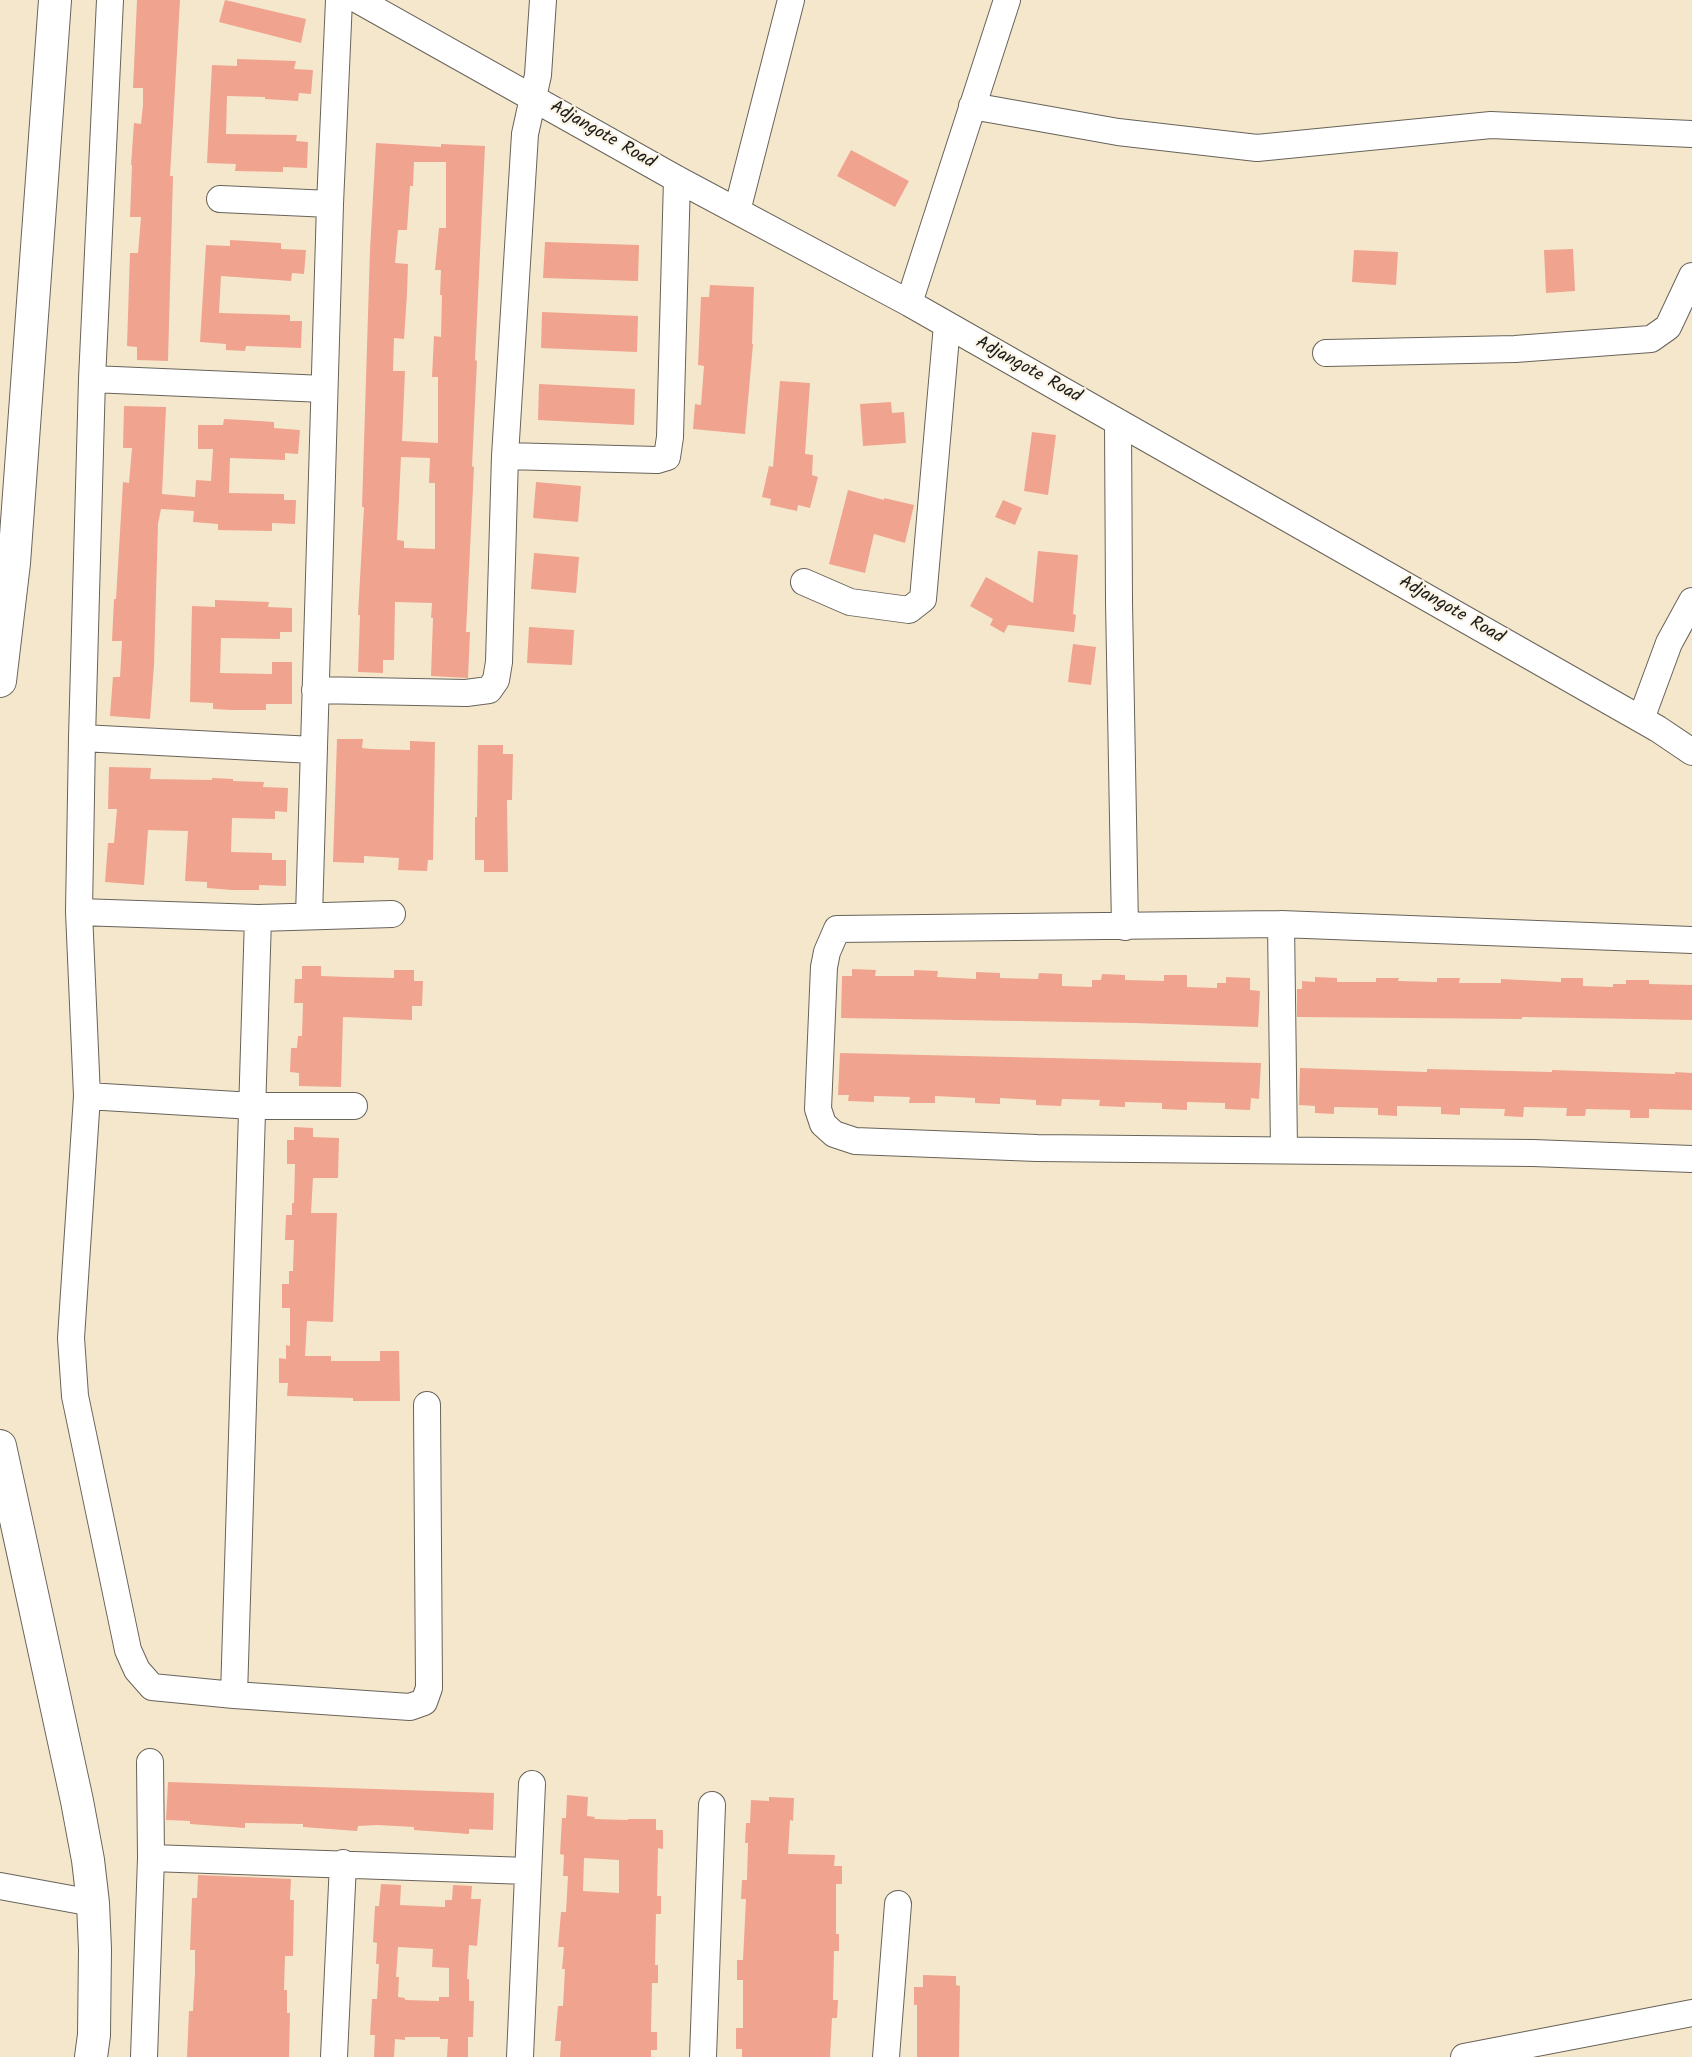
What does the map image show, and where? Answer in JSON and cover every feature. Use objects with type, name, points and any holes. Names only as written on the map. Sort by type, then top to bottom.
[{"type":"main road","points":[[0,681],[14,563],[56,0]]},
{"type":"main road","points":[[0,1446],[77,1801],[93,1902],[94,2035],[91,2057]]},
{"type":"street","points":[[110,0],[92,379],[82,738],[79,912],[87,1096],[71,1338],[75,1396],[128,1650],[137,1670],[152,1687],[410,1707],[424,1702],[429,1688],[427,1405]]},
{"type":"street","points":[[309,916],[330,204],[339,0]]},
{"type":"street","name":"Adjangote Road","points":[[358,0],[677,179],[909,303],[1641,719],[1692,752]]},
{"type":"street","points":[[315,690],[466,693],[489,690],[496,680],[499,662],[505,456],[525,134],[538,75],[543,0]]},
{"type":"street","points":[[737,211],[790,0]]},
{"type":"street","points":[[909,303],[1007,0]]},
{"type":"street","points":[[972,106],[1118,132],[1257,148],[1491,125],[1692,134]]},
{"type":"street","points":[[505,456],[657,460],[667,457],[670,438],[677,179]]},
{"type":"street","points":[[220,199],[330,204]]},
{"type":"street","points":[[1326,353],[1515,350],[1651,339],[1668,327],[1692,276]]},
{"type":"street","points":[[804,582],[850,602],[909,610],[923,599],[947,325]]},
{"type":"street","points":[[92,379],[324,389]]},
{"type":"street","points":[[1118,422],[1125,927]]},
{"type":"street","points":[[1641,719],[1669,643],[1692,601]]},
{"type":"street","points":[[82,738],[313,750]]},
{"type":"street","points":[[79,912],[258,918],[392,914]]},
{"type":"street","points":[[234,1695],[258,918]]},
{"type":"street","points":[[1281,924],[1284,1149]]},
{"type":"street","points":[[1692,940],[1281,924],[837,929],[827,952],[824,967],[818,1109],[823,1124],[834,1134],[855,1141],[1037,1148],[1533,1153],[1692,1159]]},
{"type":"street","points":[[87,1096],[253,1106],[354,1106]]},
{"type":"street","points":[[144,2057],[151,1858],[150,1762]]},
{"type":"street","points":[[520,2057],[532,1784]]},
{"type":"street","points":[[703,2057],[712,1805]]},
{"type":"street","points":[[151,1858],[528,1870]]},
{"type":"street","points":[[334,2057],[343,1863]]},
{"type":"street","points":[[0,1886],[93,1902]]},
{"type":"street","points":[[886,2057],[898,1904]]},
{"type":"street","points":[[1467,2057],[1692,2013]]},
{"type":"building","points":[[137,0],[180,0],[170,176],[173,176],[168,361],[137,360],[137,347],[127,346],[130,253],[138,253],[141,217],[130,217],[134,123],[141,124],[143,105],[143,88],[133,88]]},
{"type":"building","points":[[225,0],[306,19],[301,43],[219,22]]},
{"type":"building","points":[[237,59],[296,61],[294,69],[313,70],[311,94],[299,93],[298,101],[227,96],[226,134],[297,135],[296,141],[308,142],[307,168],[283,167],[283,172],[235,171],[236,164],[207,163],[212,65],[237,66]]},
{"type":"building","points":[[376,143],[441,147],[441,144],[485,146],[466,632],[470,632],[468,678],[431,676],[432,603],[395,602],[394,660],[383,660],[383,673],[358,672],[370,250]],"holes":[[[414,162],[446,162],[446,228],[439,228],[435,270],[441,270],[440,295],[442,295],[441,337],[434,336],[432,377],[438,377],[438,443],[402,441],[405,371],[393,371],[394,338],[404,339],[407,294],[408,264],[395,263],[398,230],[407,230]],[[401,457],[430,458],[429,483],[435,483],[435,549],[404,548],[404,541],[397,540]]]},
{"type":"building","points":[[851,150],[909,181],[895,207],[837,176]]},
{"type":"building","points":[[230,240],[281,243],[281,249],[306,250],[304,274],[292,273],[291,281],[221,276],[219,313],[290,315],[290,321],[302,321],[301,348],[246,346],[245,351],[226,350],[226,344],[200,342],[206,245],[230,246]]},
{"type":"building","points":[[545,242],[639,245],[638,281],[543,278]]},
{"type":"building","points":[[1573,249],[1575,291],[1546,293],[1544,250]]},
{"type":"building","points":[[1354,250],[1398,252],[1396,285],[1352,282]]},
{"type":"building","points":[[710,285],[754,287],[753,344],[745,434],[693,429],[695,404],[701,405],[704,366],[698,365],[701,297],[709,297]]},
{"type":"building","points":[[542,312],[638,316],[637,352],[541,348]]},
{"type":"building","points":[[780,381],[810,383],[805,454],[813,455],[812,475],[818,477],[810,508],[798,505],[797,511],[770,505],[771,499],[762,497],[769,466],[773,467]]},
{"type":"building","points":[[539,384],[635,389],[634,425],[538,420]]},
{"type":"building","points":[[891,402],[892,413],[904,412],[906,443],[863,446],[860,404]]},
{"type":"building","points":[[124,406],[166,407],[162,494],[195,497],[196,480],[211,481],[213,449],[198,449],[198,425],[223,425],[224,419],[274,422],[274,428],[300,430],[298,454],[285,453],[285,460],[230,458],[229,493],[284,494],[284,500],[296,500],[295,524],[272,523],[272,531],[218,530],[218,524],[193,522],[194,511],[161,509],[158,524],[150,719],[110,716],[113,677],[120,677],[122,641],[112,641],[114,599],[116,599],[123,482],[129,483],[132,448],[123,448]]},
{"type":"building","points":[[1032,432],[1056,435],[1048,495],[1024,491]]},
{"type":"building","points":[[536,482],[581,486],[578,522],[533,518]]},
{"type":"building","points":[[848,490],[914,505],[905,543],[874,534],[865,573],[829,564]]},
{"type":"building","points":[[1003,500],[1022,508],[1015,525],[995,517]]},
{"type":"building","points":[[1038,551],[1078,555],[1073,614],[1076,615],[1074,632],[1008,625],[1004,633],[990,625],[993,619],[970,606],[986,577],[1033,603]]},
{"type":"building","points":[[534,553],[579,557],[576,593],[531,589]]},
{"type":"building","points":[[215,600],[269,602],[268,607],[292,608],[292,632],[280,632],[280,639],[221,638],[220,673],[272,674],[272,662],[292,662],[292,704],[266,704],[266,710],[232,710],[213,709],[213,703],[190,702],[192,606],[215,607]]},
{"type":"building","points":[[529,627],[574,630],[572,665],[527,663]]},
{"type":"building","points":[[1073,644],[1096,647],[1091,685],[1068,682]]},
{"type":"building","points":[[337,739],[363,739],[362,748],[372,749],[410,750],[410,741],[435,742],[433,860],[428,860],[427,871],[398,870],[399,858],[364,856],[364,863],[333,862]]},
{"type":"building","points":[[478,745],[503,745],[503,754],[513,754],[512,800],[507,800],[508,872],[484,872],[484,860],[475,860]]},
{"type":"building","points":[[109,767],[151,768],[150,779],[233,779],[233,781],[264,782],[263,787],[288,788],[287,812],[275,811],[275,819],[232,818],[231,852],[272,853],[272,860],[286,860],[286,886],[259,885],[259,890],[232,890],[207,888],[207,882],[185,881],[188,831],[148,830],[144,885],[105,882],[108,843],[114,843],[117,809],[108,809]]},
{"type":"building","points":[[302,966],[321,966],[321,976],[347,977],[394,978],[394,970],[414,970],[414,981],[423,981],[422,1006],[412,1006],[412,1020],[343,1017],[341,1087],[299,1086],[299,1073],[290,1072],[291,1048],[297,1048],[298,1036],[302,1036],[303,1003],[294,1003],[295,979],[302,979]]},
{"type":"building","points":[[852,969],[876,970],[875,976],[914,976],[914,970],[938,971],[937,977],[976,979],[976,972],[1000,973],[1000,978],[1038,979],[1039,973],[1062,974],[1062,986],[1092,987],[1092,980],[1101,980],[1102,974],[1125,975],[1125,980],[1164,981],[1164,975],[1187,975],[1187,987],[1217,988],[1217,983],[1226,983],[1226,977],[1250,978],[1250,990],[1260,991],[1258,1027],[841,1018],[842,976],[852,976]]},
{"type":"building","points":[[1315,977],[1337,978],[1337,982],[1376,982],[1376,978],[1399,978],[1398,981],[1437,982],[1437,978],[1460,978],[1459,983],[1501,983],[1501,979],[1561,982],[1561,978],[1583,978],[1583,986],[1613,987],[1613,984],[1626,984],[1626,980],[1649,980],[1649,984],[1692,985],[1692,1020],[1297,1017],[1297,989],[1302,989],[1302,981],[1315,982]]},
{"type":"building","points":[[840,1053],[1261,1063],[1259,1099],[1251,1098],[1250,1110],[1225,1109],[1225,1103],[1187,1102],[1187,1110],[1162,1109],[1162,1103],[1125,1102],[1125,1107],[1099,1106],[1100,1100],[1062,1099],[1061,1106],[1036,1105],[1036,1100],[1000,1098],[1000,1104],[975,1103],[975,1098],[935,1096],[935,1103],[909,1103],[910,1097],[874,1096],[874,1102],[848,1101],[849,1095],[838,1095]]},
{"type":"building","points":[[1300,1068],[1427,1072],[1427,1069],[1692,1073],[1692,1110],[1649,1109],[1649,1118],[1630,1118],[1630,1110],[1586,1109],[1585,1116],[1566,1116],[1567,1108],[1524,1107],[1523,1117],[1504,1116],[1505,1109],[1460,1108],[1460,1115],[1441,1114],[1441,1107],[1397,1106],[1397,1116],[1378,1115],[1378,1108],[1334,1107],[1334,1114],[1315,1113],[1315,1106],[1299,1105]]},
{"type":"building","points":[[294,1127],[313,1128],[313,1137],[339,1138],[338,1178],[313,1178],[311,1213],[337,1213],[333,1322],[307,1321],[305,1356],[331,1356],[331,1361],[380,1361],[380,1351],[399,1351],[400,1401],[353,1401],[353,1398],[287,1396],[288,1383],[279,1383],[279,1358],[286,1359],[286,1345],[290,1346],[290,1308],[282,1308],[282,1284],[289,1284],[289,1271],[293,1271],[294,1240],[285,1240],[286,1215],[292,1215],[292,1203],[294,1203],[295,1164],[287,1164],[287,1140],[294,1140]]},
{"type":"building","points":[[168,1782],[494,1793],[493,1830],[469,1829],[469,1834],[377,1825],[358,1826],[357,1831],[303,1827],[303,1824],[245,1823],[245,1828],[190,1824],[190,1821],[166,1820]]},
{"type":"building","points":[[567,1795],[588,1797],[587,1816],[595,1817],[594,1819],[656,1819],[656,1830],[663,1830],[663,1849],[658,1848],[657,1896],[661,1896],[661,1914],[656,1914],[655,1965],[658,1965],[658,1983],[652,1983],[651,2032],[657,2032],[657,2050],[651,2050],[651,2057],[560,2057],[561,2041],[555,2041],[558,2006],[563,2006],[565,1969],[562,1969],[564,1947],[558,1947],[561,1912],[566,1912],[568,1876],[563,1876],[564,1855],[560,1854],[562,1818],[566,1818]],"holes":[[[584,1858],[619,1860],[619,1893],[583,1891]]]},
{"type":"building","points":[[769,1797],[794,1798],[788,1854],[835,1855],[834,1866],[842,1866],[842,1884],[836,1884],[836,1934],[839,1934],[839,1951],[834,1951],[833,2000],[838,2000],[837,2018],[832,2018],[830,2057],[742,2057],[742,2049],[736,2049],[736,2028],[743,2028],[743,1980],[737,1980],[737,1960],[743,1960],[746,1899],[741,1899],[742,1880],[747,1880],[746,1823],[750,1823],[751,1800],[769,1801]]},
{"type":"building","points":[[198,1875],[291,1879],[290,1900],[294,1900],[293,1956],[285,1956],[284,1990],[287,1990],[287,2013],[290,2013],[289,2057],[187,2057],[189,2011],[193,2011],[195,1972],[195,1950],[190,1950],[192,1898],[197,1898]]},
{"type":"building","points":[[381,1884],[401,1885],[400,1905],[445,1907],[445,1900],[452,1900],[453,1885],[472,1886],[471,1899],[481,1899],[477,1946],[469,1945],[467,1979],[469,1979],[469,2001],[474,2001],[473,2037],[468,2037],[468,2057],[447,2057],[448,2039],[405,2037],[405,2040],[395,2039],[394,2057],[374,2057],[375,2035],[370,2035],[372,1999],[377,1999],[379,1964],[376,1964],[377,1943],[373,1942],[375,1906],[379,1906]],"holes":[[[398,1947],[433,1949],[432,1967],[449,1968],[449,1997],[439,1997],[439,2001],[405,2000],[405,1998],[398,1997],[399,1977],[396,1977]]]},
{"type":"building","points":[[923,1975],[956,1976],[956,1985],[960,1986],[959,2057],[917,2057],[917,2005],[914,2005],[914,1987],[923,1987]]}]
